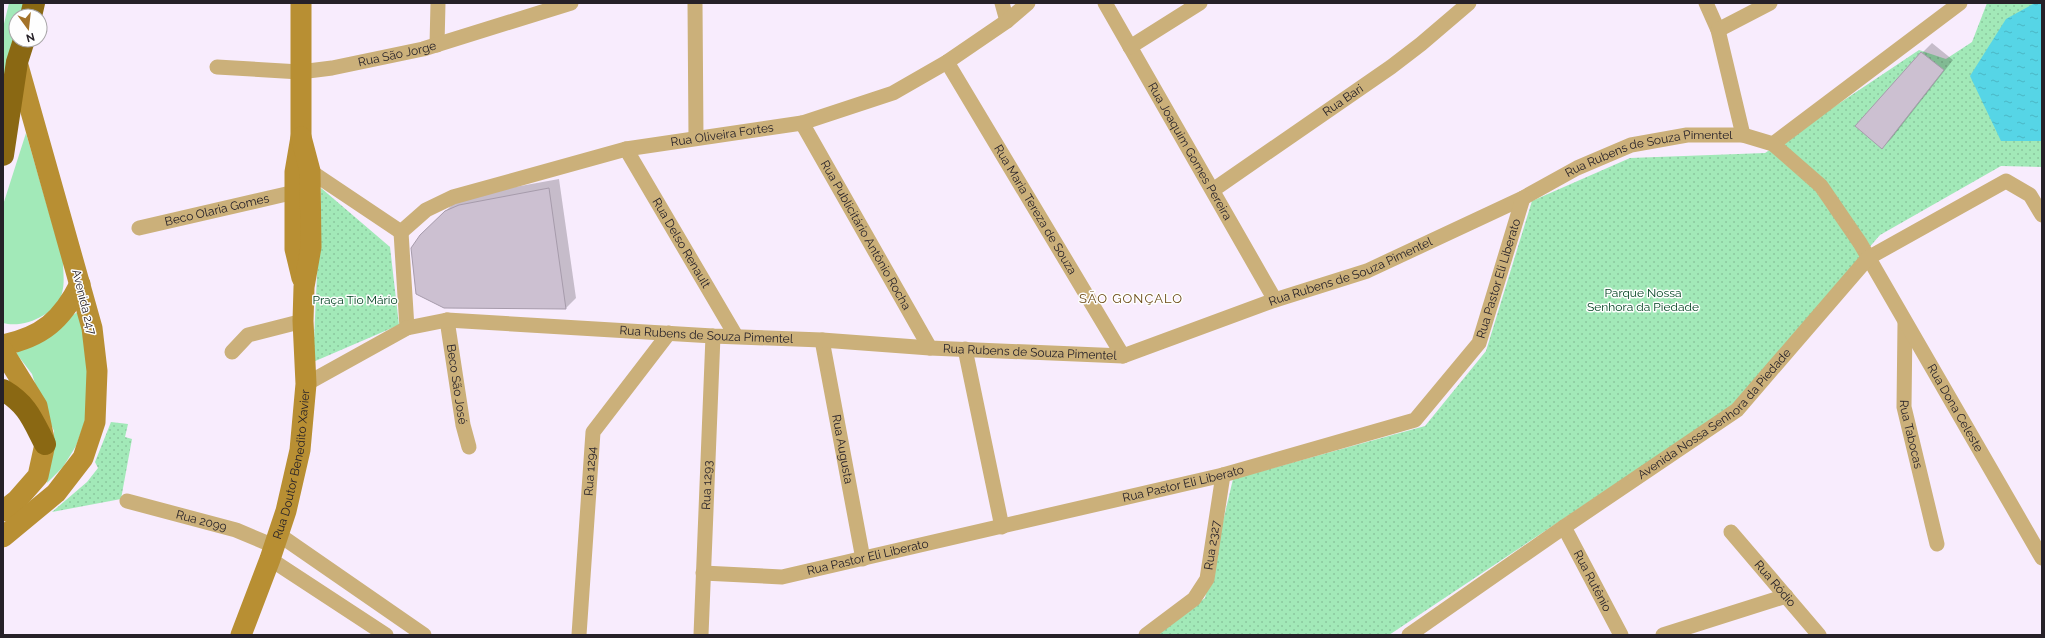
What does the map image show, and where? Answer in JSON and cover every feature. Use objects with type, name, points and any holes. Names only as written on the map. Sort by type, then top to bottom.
[{"type":"highway","points":[[3,156],[17,62],[21,48]]},
{"type":"highway","points":[[3,390],[17,398],[29,412],[45,444]]},
{"type":"main road","name":"Rua Doutor Benedito Xavier","points":[[241,635],[274,546],[300,450],[306,384],[303,321],[304,287],[311,247],[302,172],[300,72],[301,3]]},
{"type":"main road","name":"Avenida 247","points":[[3,537],[56,493],[83,458],[95,422],[96,371],[92,328],[17,62]]},
{"type":"main road","name":"Rua Doutor Benedito Xavier","points":[[302,172],[295,192],[295,249],[304,287]]},
{"type":"main road","points":[[3,345],[20,342],[40,333],[57,320],[70,303],[80,284]]},
{"type":"main road","points":[[3,351],[37,406],[45,444],[38,476],[17,500],[3,511]]},
{"type":"street","points":[[437,45],[438,3]]},
{"type":"street","name":"Rua São Jorge","points":[[217,67],[300,72],[332,68],[437,45],[571,3]]},
{"type":"street","points":[[695,3],[696,138]]},
{"type":"street","points":[[1002,3],[1007,21]]},
{"type":"street","name":"Rua Oliveira Fortes","points":[[401,232],[426,210],[452,197],[626,149],[802,123],[893,93],[947,62],[1007,21],[1028,3]]},
{"type":"street","name":"Rua Joaquim Gomes Pereira","points":[[1105,3],[1275,300]]},
{"type":"street","points":[[1130,47],[1200,3]]},
{"type":"street","name":"Rua Bari","points":[[1213,190],[1391,68],[1469,3]]},
{"type":"street","points":[[1706,3],[1718,30],[1743,134]]},
{"type":"street","points":[[1718,30],[1770,3]]},
{"type":"street","points":[[1773,144],[1960,3]]},
{"type":"street","name":"Rua Maria Tereza de Souza","points":[[947,62],[1123,356]]},
{"type":"street","name":"Rua Publicitário Antônio Rocha","points":[[802,123],[930,348]]},
{"type":"street","name":"Rua Rubens de Souza Pimentel","points":[[306,384],[407,328],[447,320],[712,336],[822,340],[930,348],[1123,356],[1275,300],[1366,271],[1523,198],[1576,168],[1631,146],[1687,135],[1743,134],[1773,144],[1822,186],[1868,258]]},
{"type":"street","name":"Rua Delso Renault","points":[[626,149],[736,336]]},
{"type":"street","points":[[302,172],[401,232],[407,328]]},
{"type":"street","name":"Avenida Nossa Senhora da Piedade","points":[[1409,635],[1429,628],[1564,527],[1737,410],[1868,258],[2006,181],[2030,195],[2042,215]]},
{"type":"street","name":"Beco Olaria Gomes","points":[[139,228],[295,192]]},
{"type":"street","name":"Rua Pastor Eli Liberato","points":[[703,573],[782,576],[862,559],[1223,475],[1414,420],[1479,343],[1523,198]]},
{"type":"street","name":"Rua Dona Celeste","points":[[1868,258],[2042,558]]},
{"type":"street","name":"Beco São José","points":[[447,320],[463,425],[469,447]]},
{"type":"street","points":[[232,352],[248,335],[303,321]]},
{"type":"street","name":"Rua Tabocas","points":[[1905,322],[1904,407],[1938,544]]},
{"type":"street","name":"Rua 1294","points":[[579,635],[593,432],[669,333]]},
{"type":"street","name":"Rua 1293","points":[[701,635],[712,336]]},
{"type":"street","name":"Rua Augusta","points":[[822,340],[862,559]]},
{"type":"street","points":[[965,349],[1002,527]]},
{"type":"street","name":"Rua 2327","points":[[1146,635],[1194,599],[1207,579],[1223,475]]},
{"type":"street","name":"Rua 2099","points":[[127,501],[236,530],[274,546]]},
{"type":"street","name":"Rua Rutênio","points":[[1564,527],[1621,635]]},
{"type":"street","name":"Rua Ródio","points":[[1731,532],[1819,635]]},
{"type":"street","points":[[274,546],[386,635]]},
{"type":"street","points":[[274,546],[424,635]]},
{"type":"street","points":[[1663,635],[1786,596]]},
{"type":"green space","points":[[9,3],[26,3],[25,8],[8,8],[8,48],[14,48],[3,106],[3,28]]},
{"type":"green space","name":"Parque Nossa Senhora da Piedade","points":[[1987,3],[2042,3],[2042,167],[2001,166],[1880,235],[1731,407],[1389,635],[1156,635],[1205,598],[1233,479],[1425,426],[1486,351],[1532,201],[1630,158],[1765,153],[1919,50],[1946,59],[1972,42]]},
{"type":"green space","points":[[26,133],[63,261],[64,277],[62,293],[59,301],[54,307],[47,313],[30,322],[11,324],[3,323],[3,205]]},
{"type":"green space","name":"Praça Tio Mário","points":[[321,188],[390,247],[399,325],[313,362]]},
{"type":"green space","points":[[79,311],[87,357],[89,410],[76,446],[63,467],[47,483],[54,431],[40,399],[32,374],[16,353]]},
{"type":"green space","points":[[111,422],[128,424],[125,437],[132,439],[121,499],[52,512],[87,482],[98,468],[95,462]]},
{"type":"water","points":[[2035,3],[2042,3],[2042,141],[2001,141],[1970,76],[2006,19]]},
{"type":"building","points":[[1921,52],[1944,70],[1882,149],[1855,126]]},
{"type":"building","points":[[549,188],[566,309],[444,308],[416,294],[411,248],[420,235],[445,211],[459,205]]},
{"type":"district","name":"SÃO GONÇALO","points":[[1131,298]]}]
